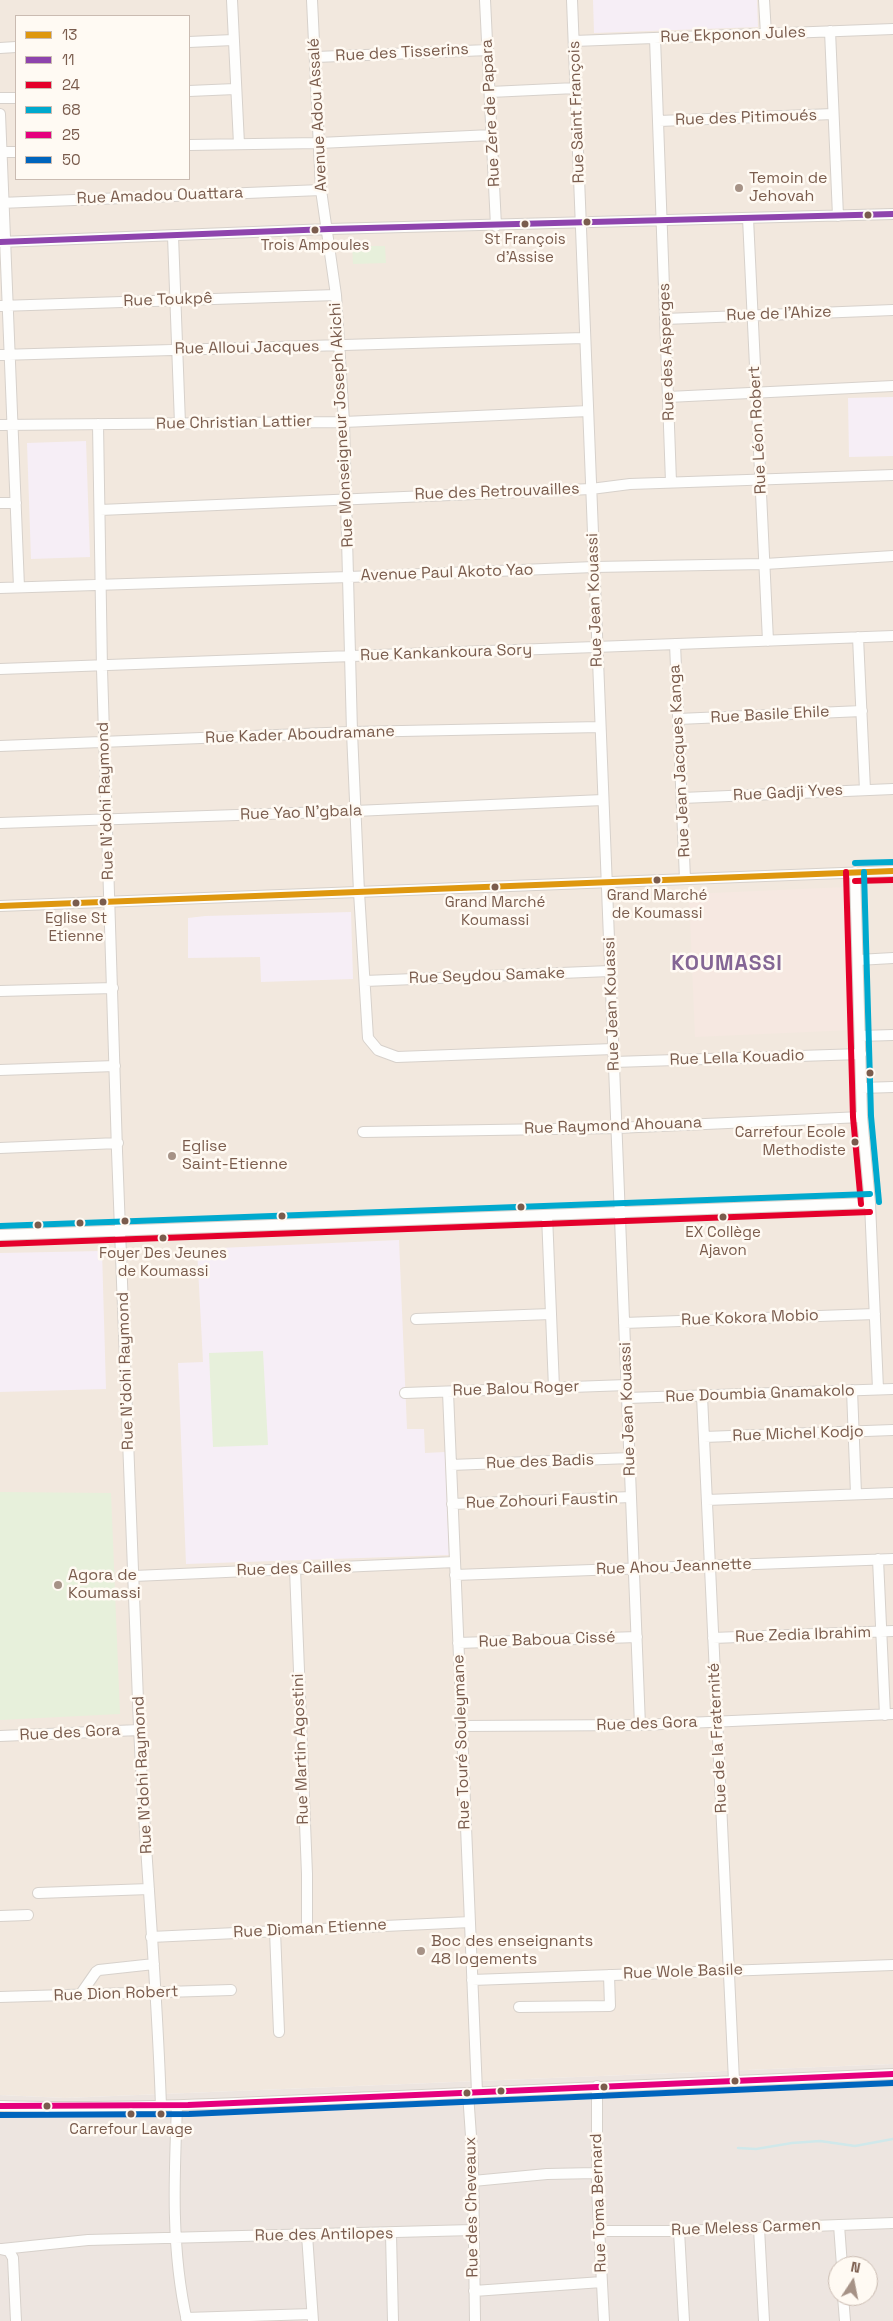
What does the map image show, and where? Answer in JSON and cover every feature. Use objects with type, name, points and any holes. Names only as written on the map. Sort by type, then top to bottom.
[{"type":"street","points":[[232,0],[239,144]]},
{"type":"street","name":"Avenue Adou Assalé","points":[[312,0],[321,190],[326,230]]},
{"type":"street","name":"Rue Zere de Papara","points":[[485,0],[496,226]]},
{"type":"street","name":"Rue Saint François","points":[[572,0],[582,224]]},
{"type":"street","points":[[764,0],[766,34]]},
{"type":"street","name":"Rue Ekponon Jules","points":[[574,41],[893,28]]},
{"type":"street","points":[[830,31],[838,216]]},
{"type":"street","name":"Rue des Asperges","points":[[656,38],[671,482]]},
{"type":"street","points":[[190,42],[233,40]]},
{"type":"street","points":[[0,48],[15,48]]},
{"type":"street","name":"Rue des Tisserins","points":[[316,57],[488,50]]},
{"type":"street","points":[[490,92],[576,88]]},
{"type":"street","points":[[190,91],[235,89]]},
{"type":"street","points":[[0,98],[15,98]]},
{"type":"street","points":[[0,114],[5,354],[13,425],[19,588]]},
{"type":"street","name":"Rue des Pitimoués","points":[[659,121],[833,114]]},
{"type":"street","points":[[190,146],[492,134]]},
{"type":"street","points":[[1,152],[15,152]]},
{"type":"street","name":"Rue Amadou Ouattara","points":[[2,203],[321,190]]},
{"type":"street","points":[[2,242],[326,230],[893,214]]},
{"type":"street","name":"Rue Léon Robert","points":[[748,218],[768,641]]},
{"type":"street","name":"Rue Jean Kouassi","points":[[582,224],[584,338],[640,1725]]},
{"type":"street","name":"Rue Monseigneur Joseph Akichi","points":[[326,230],[336,295],[344,422],[355,811],[368,1038],[378,1050],[397,1056],[613,1049]]},
{"type":"street","points":[[173,236],[179,349],[180,424]]},
{"type":"street","name":"Rue Toukpê","points":[[4,306],[336,295]]},
{"type":"street","name":"Rue de l'Ahize","points":[[665,319],[893,310]]},
{"type":"street","name":"Rue Alloui Jacques","points":[[5,354],[584,338]]},
{"type":"street","points":[[668,397],[893,386]]},
{"type":"street","name":"Rue Christian Lattier","points":[[0,425],[344,422],[588,411]]},
{"type":"street","name":"Rue N'dohi Raymond","points":[[98,424],[104,742],[120,1230],[139,1730],[151,1937],[157,1993],[161,2107]]},
{"type":"street","name":"Rue des Retrouvailles","points":[[100,510],[345,498],[591,489],[630,484],[759,478],[893,475]]},
{"type":"street","points":[[0,503],[16,503]]},
{"type":"street","name":"Avenue Paul Akoto Yao","points":[[0,588],[349,578],[594,567],[765,564],[893,556]]},
{"type":"street","name":"Rue Kankankoura Sory","points":[[0,669],[893,636]]},
{"type":"street","points":[[858,637],[865,790]]},
{"type":"street","name":"Rue Jean Jacques Kanga","points":[[675,644],[686,879]]},
{"type":"street","name":"Rue Basile Ehile","points":[[678,719],[862,711]]},
{"type":"street","name":"Rue Kader Aboudramane","points":[[0,746],[352,732],[600,727]]},
{"type":"street","name":"Rue Gadji Yves","points":[[682,798],[893,789]]},
{"type":"street","name":"Rue Yao N'gbala","points":[[0,823],[355,811],[603,800]]},
{"type":"street","points":[[0,906],[893,870]]},
{"type":"street","points":[[855,872],[862,1117],[870,1203],[878,1389]]},
{"type":"street","points":[[858,960],[893,958]]},
{"type":"street","name":"Rue Seydou Samake","points":[[365,981],[610,972]]},
{"type":"street","points":[[0,991],[113,988]]},
{"type":"street","points":[[860,1036],[893,1035]]},
{"type":"street","name":"Rue Lella Kouadio","points":[[614,1062],[861,1054]]},
{"type":"street","points":[[0,1070],[115,1066]]},
{"type":"street","points":[[861,1088],[893,1087]]},
{"type":"street","name":"Rue Raymond Ahouana","points":[[363,1132],[616,1128],[862,1117]]},
{"type":"street","points":[[0,1148],[118,1143]]},
{"type":"street","points":[[0,1235],[870,1203]]},
{"type":"street","points":[[547,1215],[554,1388]]},
{"type":"street","points":[[416,1319],[551,1314]]},
{"type":"street","name":"Rue Kokora Mobio","points":[[624,1323],[875,1314]]},
{"type":"street","name":"Rue Balou Roger","points":[[404,1393],[627,1385]]},
{"type":"street","name":"Rue Doumbia Gnamakolo","points":[[627,1398],[893,1389]]},
{"type":"street","points":[[852,1390],[856,1494]]},
{"type":"street","name":"Rue Touré Souleymane","points":[[448,1392],[470,1922],[473,2092]]},
{"type":"street","name":"Rue de la Fraternité","points":[[702,1396],[734,2081]]},
{"type":"street","name":"Rue Michel Kodjo","points":[[704,1437],[893,1430]]},
{"type":"street","name":"Rue des Badis","points":[[451,1465],[630,1458]]},
{"type":"street","points":[[707,1500],[893,1493]]},
{"type":"street","name":"Rue Zohouri Faustin","points":[[452,1504],[631,1497]]},
{"type":"street","points":[[878,1559],[881,1632],[889,1714]]},
{"type":"street","name":"Rue Ahou Jeannette","points":[[455,1575],[893,1559]]},
{"type":"street","name":"Rue des Cailles","points":[[134,1576],[455,1562]]},
{"type":"street","name":"Rue Martin Agostini","points":[[295,1569],[307,1874],[307,1930]]},
{"type":"street","name":"Rue Zedia Ibrahim","points":[[713,1638],[893,1631]]},
{"type":"street","name":"Rue Baboua Cissé","points":[[458,1643],[637,1637]]},
{"type":"street","name":"Rue des Gora","points":[[461,1726],[640,1725],[889,1714]]},
{"type":"street","name":"Rue des Gora","points":[[0,1736],[139,1730]]},
{"type":"street","points":[[38,1893],[149,1889]]},
{"type":"street","points":[[0,1916],[28,1915]]},
{"type":"street","name":"Rue Dioman Etienne","points":[[151,1937],[470,1922]]},
{"type":"street","points":[[275,1931],[279,2032]]},
{"type":"street","points":[[80,1995],[96,1972],[100,1970],[154,1964]]},
{"type":"street","name":"Rue Wole Basile","points":[[472,1980],[893,1965]]},
{"type":"street","points":[[519,2007],[610,2006],[609,1975]]},
{"type":"street","name":"Rue Dion Robert","points":[[0,1997],[231,1990]]},
{"type":"street","points":[[0,2106],[63,2108],[177,2107],[597,2086],[893,2074]]},
{"type":"street","name":"Rue Toma Bernard","points":[[597,2086],[596,2173],[604,2321]]},
{"type":"street","name":"Rue des Cheveaux","points":[[473,2092],[475,2321]]},
{"type":"street","points":[[177,2107],[174,2185],[175,2239],[187,2319],[312,2317],[307,2235]]},
{"type":"street","points":[[473,2181],[547,2174],[596,2173]]},
{"type":"street","name":"Rue Meless Carmen","points":[[600,2231],[679,2231],[893,2223]]},
{"type":"street","points":[[839,2225],[841,2256]]},
{"type":"street","points":[[758,2228],[764,2321]]},
{"type":"street","name":"Rue des Antilopes","points":[[1,2249],[88,2240],[391,2234],[473,2230]]},
{"type":"street","points":[[679,2231],[684,2321]]},
{"type":"street","points":[[391,2234],[393,2321]]},
{"type":"street","points":[[1,2249],[9,2251],[13,2258],[16,2321]]},
{"type":"street","points":[[474,2290],[602,2282]]},
{"type":"street","points":[[844,2306],[845,2321]]},
{"type":"shaded area","points":[[0,0],[893,0],[893,2064],[65,2098],[0,2095]]},
{"type":"shaded area","points":[[593,0],[757,0],[758,27],[594,33]]},
{"type":"shaded area","points":[[893,397],[893,456],[849,457],[848,398]]},
{"type":"shaded area","points":[[86,441],[90,557],[31,559],[27,443]]},
{"type":"shaded area","name":"Grand Marché de Koumassi","points":[[846,887],[853,1030],[695,1037],[689,894]]},
{"type":"shaded area","points":[[351,912],[353,979],[261,982],[260,957],[188,958],[188,918]]},
{"type":"shaded area","points":[[399,1240],[407,1429],[424,1429],[425,1453],[445,1452],[449,1555],[186,1564],[178,1363],[203,1362],[197,1249]]},
{"type":"shaded area","points":[[102,1251],[106,1389],[0,1392],[0,1253]]},
{"type":"shaded area","points":[[893,2064],[893,2321],[0,2321],[0,2095],[65,2098]]},
{"type":"green space","points":[[352,246],[385,246],[386,263],[353,264]]},
{"type":"green space","points":[[263,1351],[268,1445],[213,1447],[209,1353]]},
{"type":"green space","name":"Agora de Koumassi","points":[[0,1492],[111,1493],[120,1714],[0,1720]]},
{"type":"waterway","points":[[738,2148],[756,2149],[820,2141],[855,2146],[893,2139]]},
{"type":"transit line","name":"11","points":[[0,242],[329,229],[893,214]]},
{"type":"transit line","name":"68","points":[[855,863],[893,862]]},
{"type":"transit line","name":"13","points":[[0,906],[893,871]]},
{"type":"transit line","name":"24","points":[[846,872],[853,1117],[861,1204]]},
{"type":"transit line","name":"68","points":[[864,872],[871,1116],[879,1202]]},
{"type":"transit line","name":"24","points":[[855,881],[893,880]]},
{"type":"transit line","name":"68","points":[[0,1226],[870,1194]]},
{"type":"transit line","name":"24","points":[[0,1244],[870,1212]]},
{"type":"transit line","name":"25","points":[[0,2106],[188,2105],[893,2074]]},
{"type":"transit line","name":"50","points":[[0,2115],[189,2114],[893,2083]]},
{"type":"place","name":"Temoin de Jehovah","points":[[739,188]]},
{"type":"place","name":"St François d'Assise","points":[[525,224]]},
{"type":"place","name":"Trois Ampoules","points":[[315,230]]},
{"type":"place","name":"Grand Marché de Koumassi","points":[[657,880]]},
{"type":"place","name":"Grand Marché Koumassi","points":[[495,887]]},
{"type":"place","name":"Eglise St Etienne","points":[[76,903]]},
{"type":"place","name":"Carrefour Ecole Methodiste","points":[[855,1142]]},
{"type":"place","name":"Eglise Saint-Etienne","points":[[172,1156]]},
{"type":"place","name":"EX Collège Ajavon","points":[[723,1217]]},
{"type":"place","name":"Foyer Des Jeunes de Koumassi","points":[[163,1238]]},
{"type":"place","name":"Agora de Koumassi","points":[[58,1585]]},
{"type":"place","name":"Boc des enseignants 48 logements","points":[[421,1951]]},
{"type":"place","name":"Carrefour Lavage","points":[[131,2114]]},
{"type":"district","name":"KOUMASSI","points":[[727,964]]}]
